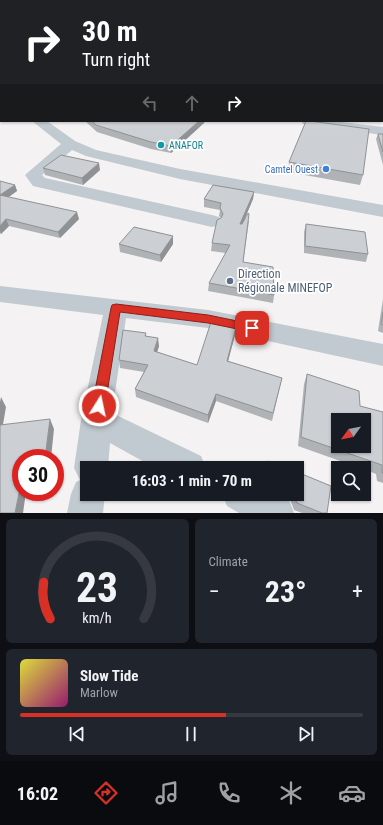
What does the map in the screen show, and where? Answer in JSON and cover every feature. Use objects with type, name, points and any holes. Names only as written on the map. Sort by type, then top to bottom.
[{"type":"street","points":[[40,122],[70,144],[91,153],[180,174],[383,211]]},
{"type":"street","points":[[314,122],[383,130]]},
{"type":"street","points":[[70,144],[33,175],[40,182],[212,221]]},
{"type":"street","points":[[0,294],[208,319],[383,355]]},
{"type":"street","points":[[92,461],[96,420],[116,308]]},
{"type":"street","points":[[96,420],[175,461]]},
{"type":"street","points":[[86,513],[87,501]]},
{"type":"street","points":[[253,501],[276,513]]},
{"type":"building","points":[[93,122],[198,122],[171,146],[151,142],[96,125]]},
{"type":"building","points":[[306,122],[317,122],[369,129],[363,175],[289,162]]},
{"type":"building","points":[[378,134],[383,134],[383,152]]},
{"type":"building","points":[[61,155],[99,163],[82,178],[43,168]]},
{"type":"building","points":[[0,181],[15,185],[0,195]]},
{"type":"building","points":[[213,185],[254,192],[240,224],[242,224],[248,213],[243,262],[273,267],[274,295],[209,283],[230,245],[212,243],[217,220],[221,218],[223,214],[220,208],[221,203],[204,199]]},
{"type":"building","points":[[0,195],[77,212],[58,232],[6,219],[0,226]]},
{"type":"building","points":[[306,224],[365,232],[368,254],[305,246]]},
{"type":"building","points":[[134,227],[173,236],[160,255],[119,244]]},
{"type":"building","points":[[383,312],[383,325],[381,324]]},
{"type":"building","points":[[211,322],[236,327],[227,361],[282,378],[273,413],[216,394],[208,415],[135,389],[148,365],[119,360],[123,330],[146,333],[145,336],[158,338],[154,351],[197,365]]},
{"type":"building","points":[[307,374],[359,391],[360,406],[383,412],[383,473],[382,465],[347,453],[371,453],[371,413],[331,413],[331,447],[301,437]]},
{"type":"building","points":[[50,419],[46,449],[12,449],[12,501],[17,501],[15,513],[0,513],[0,425]]},
{"type":"building","points":[[304,475],[331,486],[327,513],[322,513],[297,503],[296,501],[304,501]]},
{"type":"place","name":"ANAFOR","points":[[161,145]]},
{"type":"place","name":"Camtel Ouest","points":[[326,169]]},
{"type":"place","name":"Direction Régionale MINEFOP","points":[[230,281]]},
{"type":"route","points":[[99,406],[116,308],[208,319],[252,328]]}]
